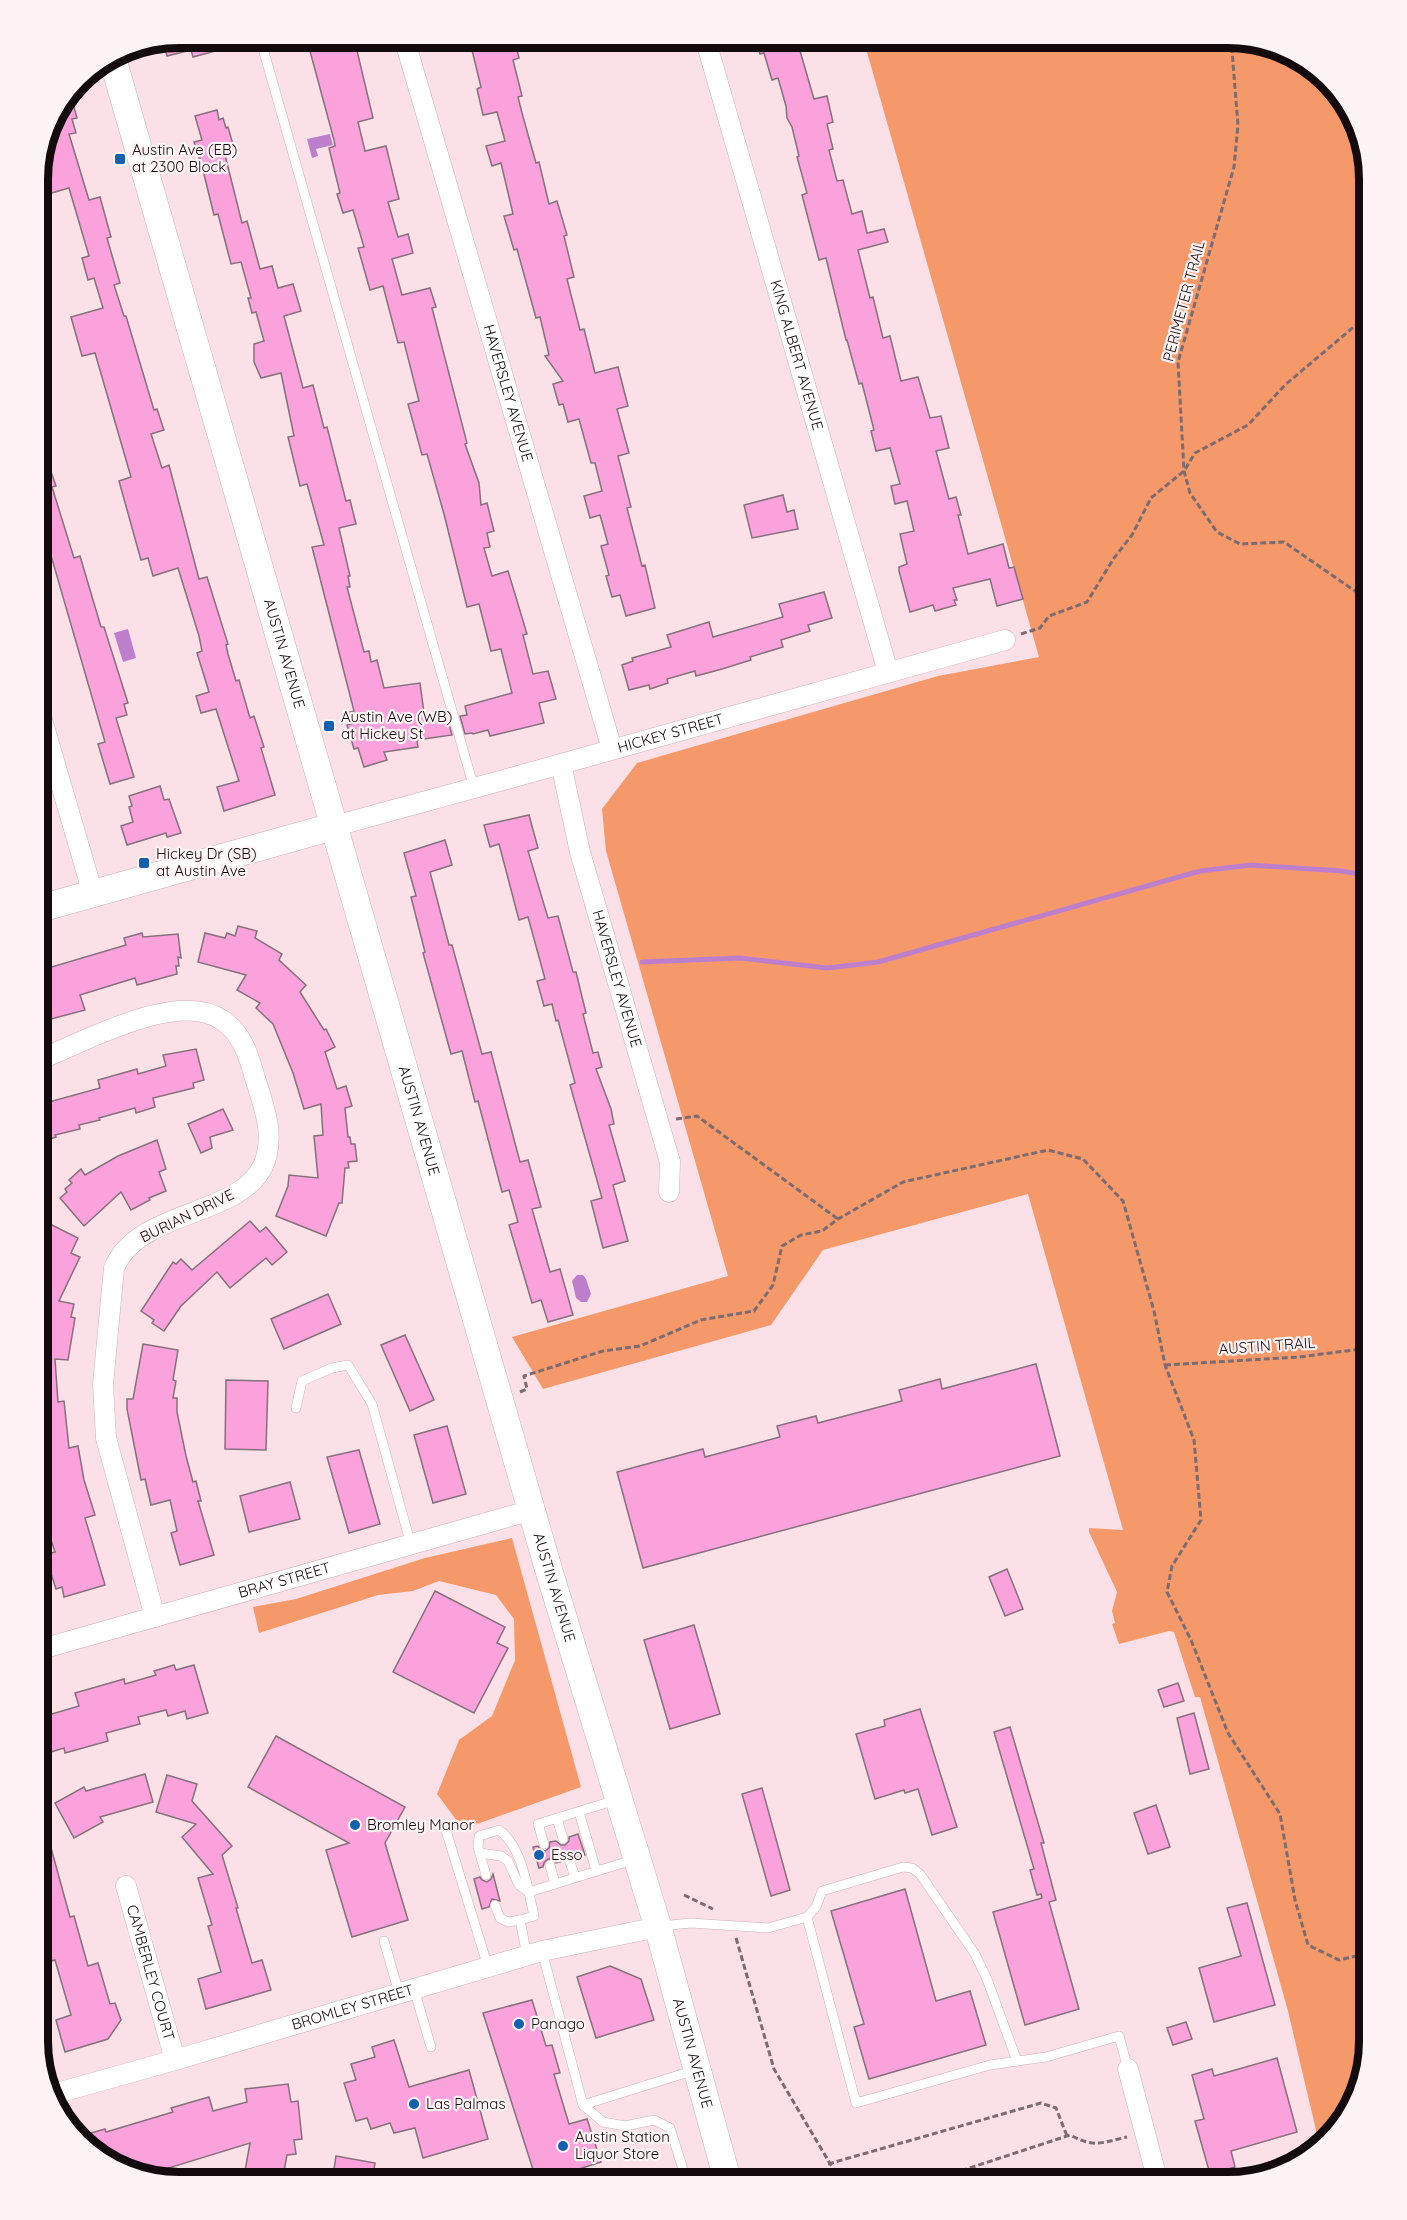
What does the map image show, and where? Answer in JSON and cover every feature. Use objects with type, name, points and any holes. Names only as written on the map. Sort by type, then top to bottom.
[{"type":"main road","name":"AUSTIN AVENUE","points":[[115,66],[532,1510],[658,1927],[725,2172]]},
{"type":"main road","points":[[48,906],[335,826]]},
{"type":"street","name":"HAVERSLEY AVENUE","points":[[407,48],[612,749]]},
{"type":"street","name":"KING ALBERT AVENUE","points":[[708,48],[888,672]]},
{"type":"street","name":"HICKEY STREET","points":[[335,826],[474,790],[612,749],[1005,640]]},
{"type":"street","points":[[48,740],[93,894]]},
{"type":"street","name":"HAVERSLEY AVENUE","points":[[561,764],[580,852],[670,1162],[669,1192]]},
{"type":"street","name":"BURIAN DRIVE","points":[[48,1056],[97,1035],[155,1015],[195,1010],[211,1013],[224,1021],[246,1048],[268,1121],[268,1150],[257,1176],[249,1185],[233,1195],[146,1233],[118,1257],[114,1268],[103,1383],[106,1438],[155,1617]]},
{"type":"street","name":"BRAY STREET","points":[[48,1647],[532,1510]]},
{"type":"street","name":"CAMBERLEY COURT","points":[[126,1886],[175,2060]]},
{"type":"street","name":"BROMLEY STREET","points":[[59,2092],[175,2060],[534,1953],[658,1927]]},
{"type":"street","points":[[1128,2069],[1155,2172]]},
{"type":"lane","points":[[263,48],[474,790]]},
{"type":"lane","points":[[296,1408],[302,1381],[332,1368],[348,1365],[372,1404],[411,1545]]},
{"type":"lane","points":[[544,1844],[538,1824],[618,1799]]},
{"type":"lane","points":[[579,1812],[596,1870]]},
{"type":"lane","points":[[557,1818],[563,1839]]},
{"type":"lane","points":[[444,1824],[488,1967]]},
{"type":"lane","points":[[486,1875],[480,1853],[479,1836],[499,1830],[506,1835],[516,1851],[534,1916],[508,1922],[500,1918],[495,1905]]},
{"type":"lane","points":[[480,1853],[501,1856],[508,1861],[519,1885],[529,1892]]},
{"type":"lane","points":[[569,1859],[575,1877]]},
{"type":"lane","points":[[529,1892],[637,1859]]},
{"type":"lane","points":[[550,1865],[555,1884]]},
{"type":"lane","points":[[658,1927],[691,1923],[768,1928],[807,1917],[816,1907],[822,1891],[903,1867],[917,1870],[975,1954],[987,1979],[1017,2061]]},
{"type":"lane","points":[[807,1917],[856,2103],[990,2065],[1046,2057],[1119,2036],[1128,2069]]},
{"type":"lane","points":[[520,1920],[534,1953],[583,2105],[603,2122],[625,2126],[654,2120],[670,2128],[684,2172]]},
{"type":"lane","points":[[384,1941],[431,2047]]},
{"type":"lane","points":[[583,2105],[697,2069]]},
{"type":"path","name":"PERIMETER TRAIL","points":[[1232,48],[1238,125],[1234,167],[1178,362],[1184,471],[1190,493],[1217,532],[1240,544],[1284,542],[1359,594]]},
{"type":"path","points":[[1005,640],[1040,628],[1049,616],[1088,602],[1114,558],[1132,535],[1151,498],[1184,471],[1196,453],[1248,425],[1285,385],[1359,323]]},
{"type":"path","points":[[659,1121],[698,1116],[838,1219]]},
{"type":"path","points":[[520,1392],[527,1389],[524,1376],[603,1351],[640,1346],[701,1320],[754,1311],[773,1285],[782,1246],[801,1236],[822,1231],[838,1219],[903,1182],[1048,1150],[1083,1159],[1124,1201],[1154,1311],[1165,1365],[1194,1440],[1202,1520],[1172,1566],[1167,1592],[1191,1640],[1228,1733],[1280,1814],[1295,1900],[1308,1945],[1339,1960],[1359,1955]]},
{"type":"path","name":"AUSTIN TRAIL","points":[[1165,1365],[1299,1357],[1359,1349]]},
{"type":"path","points":[[684,1895],[724,1915],[732,1926],[774,2070],[835,2172]]},
{"type":"path","points":[[828,2164],[1041,2103],[1056,2108],[1067,2136]]},
{"type":"path","points":[[957,2172],[1070,2135],[1086,2144],[1129,2136]]},
{"type":"shaded area","points":[[866,48],[1236,48],[1270,55],[1301,70],[1337,106],[1352,137],[1359,171],[1359,2041],[1355,2075],[1345,2099],[1337,2114],[1317,2136],[1288,2011],[1200,1697],[1195,1697],[1174,1632],[1169,1631],[1119,1644],[1112,1624],[1115,1623],[1112,1611],[1117,1592],[1089,1528],[1123,1530],[1028,1194],[823,1250],[771,1325],[543,1389],[512,1337],[728,1276],[606,851],[602,809],[637,763],[938,676],[1039,657]]},
{"type":"shaded area","points":[[330,134],[333,145],[316,149],[318,156],[312,158],[307,139]]},
{"type":"shaded area","points":[[128,629],[136,658],[123,662],[114,633]]},
{"type":"shaded area","points":[[577,1275],[583,1275],[586,1279],[591,1294],[587,1302],[581,1302],[576,1298],[572,1281]]},
{"type":"shaded area","points":[[512,1538],[581,1787],[463,1829],[437,1794],[459,1740],[492,1716],[515,1660],[514,1619],[496,1595],[439,1581],[413,1591],[378,1595],[259,1633],[253,1607],[296,1599],[425,1558]]},
{"type":"building","points":[[171,48],[218,48],[219,50],[193,57],[191,50],[167,56],[165,49]]},
{"type":"building","points":[[309,48],[356,48],[373,118],[358,122],[365,151],[386,146],[399,199],[388,202],[398,237],[408,234],[413,253],[392,259],[402,295],[430,288],[436,307],[432,308],[467,443],[465,444],[479,483],[481,505],[487,503],[494,531],[487,533],[490,547],[484,548],[492,576],[508,571],[527,634],[523,635],[533,674],[548,671],[556,699],[539,703],[544,723],[490,736],[488,730],[465,734],[460,716],[467,715],[465,706],[512,693],[501,649],[491,651],[479,604],[467,607],[427,454],[422,455],[408,404],[419,401],[404,342],[398,343],[383,286],[370,290],[358,248],[364,247],[353,210],[343,213],[337,194],[340,193],[329,148],[335,146]]},
{"type":"building","points":[[471,48],[516,48],[519,58],[513,60],[522,96],[518,97],[536,163],[539,162],[549,204],[557,201],[567,235],[564,236],[574,277],[567,279],[580,330],[584,329],[595,373],[618,367],[628,406],[617,409],[629,453],[618,456],[631,507],[627,508],[642,566],[645,565],[655,608],[626,616],[620,595],[612,597],[601,546],[608,544],[600,515],[590,518],[584,496],[602,491],[595,463],[591,463],[579,419],[568,422],[563,404],[559,405],[553,384],[563,381],[545,356],[549,355],[540,317],[536,318],[517,249],[514,250],[504,216],[513,214],[501,163],[492,166],[486,146],[505,141],[497,112],[483,115],[477,89],[481,87]]},
{"type":"building","points":[[758,48],[799,48],[814,99],[827,96],[833,122],[827,124],[833,149],[829,150],[837,181],[843,180],[852,214],[862,211],[867,233],[884,229],[888,242],[858,250],[883,338],[890,336],[901,381],[918,377],[930,418],[941,416],[949,448],[936,451],[949,499],[956,497],[968,554],[1003,544],[1009,568],[1014,567],[1023,599],[997,606],[990,579],[953,588],[957,600],[954,600],[956,605],[935,611],[933,605],[910,612],[899,571],[899,567],[907,564],[900,534],[914,531],[907,501],[895,504],[891,486],[900,484],[890,448],[876,451],[871,431],[874,430],[862,383],[859,384],[846,340],[826,258],[819,260],[802,195],[807,193],[797,157],[799,156],[778,78],[772,80],[764,53],[760,54]]},
{"type":"building","points":[[73,102],[77,118],[72,119],[76,133],[69,134],[89,200],[100,197],[111,237],[107,238],[120,283],[114,285],[124,316],[126,316],[154,410],[157,409],[164,430],[151,434],[162,468],[169,465],[199,579],[207,577],[228,644],[226,645],[236,681],[239,680],[250,718],[254,716],[264,747],[261,748],[275,795],[224,811],[217,787],[239,781],[216,709],[201,713],[196,696],[209,692],[197,653],[202,651],[199,636],[178,568],[153,576],[148,558],[141,560],[119,481],[131,477],[95,353],[82,356],[71,317],[103,308],[94,278],[88,280],[82,258],[89,256],[69,188],[48,194],[49,162],[51,149],[54,148],[53,143],[58,129]]},
{"type":"building","points":[[217,110],[219,120],[223,118],[226,128],[228,127],[234,148],[224,151],[242,223],[247,221],[260,269],[272,266],[278,288],[293,284],[301,311],[284,316],[303,388],[313,385],[324,428],[327,427],[346,501],[350,500],[356,524],[339,528],[350,576],[348,576],[350,587],[347,587],[364,652],[369,651],[371,662],[377,660],[384,688],[420,683],[425,720],[447,717],[452,735],[417,740],[418,747],[384,752],[387,760],[364,767],[358,748],[354,749],[347,725],[354,723],[350,712],[354,711],[312,547],[324,545],[307,484],[300,486],[288,437],[294,436],[281,373],[261,378],[254,362],[254,344],[264,341],[256,312],[252,313],[248,298],[251,298],[241,262],[231,264],[218,214],[214,215],[194,142],[202,140],[195,116]]},
{"type":"building","points":[[48,463],[56,486],[52,487],[74,558],[80,556],[101,627],[104,627],[128,703],[124,704],[127,715],[116,718],[134,777],[110,784],[98,744],[105,742],[50,552],[48,552]]},
{"type":"building","points":[[783,495],[787,512],[794,510],[798,529],[752,538],[744,505]]},
{"type":"building","points":[[824,592],[832,618],[808,625],[810,631],[781,640],[783,647],[722,669],[696,676],[695,671],[667,679],[668,683],[650,689],[649,685],[629,690],[622,665],[633,661],[632,658],[671,647],[667,635],[709,622],[713,637],[783,617],[779,604]]},
{"type":"building","points":[[160,786],[164,800],[169,799],[181,833],[167,837],[166,833],[127,845],[121,826],[133,822],[129,796]]},
{"type":"building","points":[[529,815],[538,848],[528,851],[548,918],[558,916],[573,972],[576,972],[593,1053],[598,1052],[602,1067],[596,1069],[611,1109],[614,1124],[609,1125],[625,1181],[613,1185],[628,1241],[603,1248],[591,1201],[602,1198],[570,1085],[575,1083],[558,1020],[556,1021],[552,1004],[544,1006],[537,981],[545,979],[528,917],[519,920],[499,844],[490,847],[484,825]]},
{"type":"building","points":[[445,840],[452,865],[430,872],[449,945],[452,945],[482,1054],[491,1052],[520,1162],[528,1160],[541,1207],[532,1209],[550,1272],[560,1269],[573,1315],[548,1322],[541,1300],[532,1303],[509,1225],[518,1222],[509,1190],[502,1192],[462,1051],[451,1054],[423,953],[425,952],[411,897],[416,896],[404,853]]},
{"type":"building","points":[[238,926],[257,931],[255,938],[282,954],[279,960],[306,985],[300,992],[324,1030],[326,1029],[335,1047],[325,1052],[337,1089],[346,1086],[352,1106],[345,1108],[348,1137],[350,1137],[351,1144],[355,1144],[357,1161],[348,1162],[349,1168],[345,1168],[342,1203],[339,1203],[326,1236],[276,1216],[288,1186],[289,1175],[318,1178],[314,1136],[323,1135],[321,1104],[304,1109],[293,1073],[273,1024],[256,1008],[260,1003],[237,990],[246,975],[198,962],[205,933],[225,938],[227,933],[235,936]]},
{"type":"building","points":[[142,933],[143,937],[178,934],[181,958],[178,957],[177,974],[137,985],[135,978],[80,995],[85,1010],[48,1020],[48,968],[126,945],[124,938]]},
{"type":"building","points":[[196,1049],[204,1080],[193,1083],[194,1088],[153,1098],[155,1107],[136,1113],[135,1108],[99,1118],[100,1120],[79,1125],[80,1129],[55,1135],[56,1137],[48,1140],[48,1102],[100,1088],[98,1080],[137,1069],[138,1074],[166,1066],[163,1055]]},
{"type":"building","points":[[223,1109],[233,1130],[210,1137],[212,1148],[201,1153],[188,1124]]},
{"type":"building","points":[[157,1140],[166,1169],[159,1172],[166,1191],[149,1198],[150,1200],[131,1210],[121,1192],[84,1226],[60,1198],[72,1183],[69,1180],[81,1169],[85,1175],[118,1156]]},
{"type":"building","points":[[250,1221],[260,1232],[266,1227],[287,1252],[272,1265],[266,1258],[230,1288],[217,1272],[181,1306],[164,1331],[152,1323],[154,1320],[141,1311],[173,1262],[176,1264],[181,1259],[192,1270]]},
{"type":"building","points":[[48,1223],[78,1238],[71,1253],[80,1257],[59,1301],[74,1304],[71,1317],[75,1318],[68,1360],[55,1359],[58,1402],[64,1401],[69,1448],[78,1446],[84,1480],[95,1515],[85,1518],[105,1585],[64,1597],[62,1587],[56,1589],[48,1564],[48,1554],[55,1552],[48,1530]]},
{"type":"building","points":[[328,1294],[341,1324],[284,1349],[271,1319]]},
{"type":"building","points":[[405,1335],[434,1400],[410,1411],[381,1345]]},
{"type":"building","points":[[143,1344],[178,1350],[173,1380],[176,1381],[173,1398],[177,1398],[177,1412],[186,1456],[193,1482],[196,1481],[201,1501],[198,1501],[214,1555],[180,1565],[171,1533],[177,1531],[170,1500],[151,1505],[145,1479],[141,1480],[127,1409],[127,1399],[133,1399]]},
{"type":"building","points":[[1036,1364],[1060,1456],[643,1568],[617,1472],[703,1449],[705,1457],[780,1437],[777,1426],[816,1416],[818,1423],[902,1401],[899,1390],[940,1379],[942,1389]]},
{"type":"building","points":[[226,1380],[268,1381],[266,1450],[225,1449]]},
{"type":"building","points":[[447,1426],[466,1494],[433,1503],[414,1435]]},
{"type":"building","points":[[359,1450],[380,1524],[349,1533],[327,1457]]},
{"type":"building","points":[[290,1482],[300,1519],[249,1532],[240,1496]]},
{"type":"building","points":[[1007,1569],[1023,1609],[1005,1616],[989,1577]]},
{"type":"building","points":[[435,1591],[505,1627],[497,1643],[508,1648],[474,1713],[393,1672]]},
{"type":"building","points":[[694,1625],[720,1714],[670,1729],[644,1640]]},
{"type":"building","points":[[174,1665],[176,1670],[194,1665],[208,1713],[187,1719],[185,1711],[168,1716],[166,1710],[138,1717],[140,1724],[106,1733],[108,1741],[65,1753],[64,1748],[48,1753],[48,1715],[79,1706],[75,1693],[124,1679],[125,1684],[156,1675],[154,1671]]},
{"type":"building","points":[[1178,1683],[1184,1701],[1164,1707],[1158,1690]]},
{"type":"building","points":[[920,1709],[957,1827],[932,1835],[918,1789],[905,1793],[904,1790],[875,1799],[856,1734],[885,1726],[884,1720]]},
{"type":"building","points":[[1194,1713],[1209,1769],[1190,1774],[1177,1718]]},
{"type":"building","points":[[1010,1727],[1044,1843],[1041,1843],[1056,1900],[1049,1902],[1079,2009],[1025,2025],[993,1912],[1042,1898],[1041,1894],[1037,1895],[1030,1870],[1034,1869],[994,1732]]},
{"type":"building","name":"Bromley Manor","points":[[276,1736],[405,1807],[385,1843],[408,1920],[352,1937],[326,1850],[349,1843],[248,1787]]},
{"type":"building","points":[[145,1774],[153,1802],[100,1817],[103,1822],[74,1838],[55,1803],[84,1787],[86,1791]]},
{"type":"building","points":[[167,1775],[197,1784],[192,1801],[232,1846],[222,1855],[238,1908],[236,1908],[252,1963],[262,1960],[271,1990],[206,2009],[198,1979],[221,1972],[208,1926],[212,1925],[198,1878],[213,1874],[182,1837],[196,1824],[156,1812]]},
{"type":"building","points":[[762,1788],[790,1890],[771,1896],[742,1794]]},
{"type":"building","points":[[1156,1805],[1170,1847],[1148,1854],[1134,1813]]},
{"type":"building","points":[[578,1834],[585,1855],[576,1857],[567,1852],[563,1861],[556,1863],[548,1859],[543,1867],[539,1868],[533,1847],[538,1846],[545,1851],[549,1848],[550,1842],[556,1841],[565,1845],[569,1837]]},
{"type":"building","points":[[48,1837],[70,1917],[74,1916],[88,1966],[98,1963],[110,2004],[115,2003],[121,2020],[108,2039],[65,2052],[56,2020],[71,2015],[55,1960],[52,1961],[48,1946]]},
{"type":"building","points":[[493,1874],[500,1901],[492,1899],[489,1907],[482,1909],[474,1879],[480,1877],[487,1882]]},
{"type":"building","points":[[905,1889],[936,2001],[970,1991],[986,2045],[869,2079],[854,2027],[864,2024],[831,1911]]},
{"type":"building","points":[[1247,1903],[1275,2005],[1214,2022],[1199,1968],[1241,1956],[1227,1908]]},
{"type":"building","points":[[610,1966],[641,1979],[654,2020],[596,2038],[577,1977]]},
{"type":"building","points":[[532,2000],[546,2046],[552,2045],[560,2073],[554,2074],[569,2124],[587,2119],[601,2162],[579,2169],[580,2172],[534,2172],[483,2013]]},
{"type":"building","points":[[1186,2022],[1192,2039],[1173,2045],[1167,2028]]},
{"type":"building","name":"Las Palmas","points":[[394,2040],[409,2087],[469,2070],[488,2139],[423,2158],[415,2128],[394,2133],[390,2123],[371,2129],[367,2118],[356,2121],[344,2083],[356,2080],[351,2064],[375,2057],[372,2047]]},
{"type":"building","points":[[1277,2058],[1297,2132],[1231,2151],[1235,2167],[1209,2172],[1195,2121],[1204,2119],[1192,2075],[1212,2069],[1214,2076]]},
{"type":"building","points":[[288,2084],[291,2102],[298,2101],[302,2139],[294,2140],[296,2154],[287,2155],[284,2172],[245,2172],[250,2143],[165,2169],[167,2171],[137,2165],[121,2158],[106,2150],[88,2134],[105,2129],[106,2132],[173,2112],[171,2108],[209,2097],[213,2111],[247,2102],[245,2089]]},
{"type":"building","points":[[336,2156],[375,2163],[374,2172],[334,2172]]},
{"type":"waterway","points":[[642,962],[740,958],[827,968],[878,962],[1200,871],[1251,865],[1359,874]]},
{"type":"place","name":"Austin Ave (EB) at 2300 Block","points":[[120,159]]},
{"type":"place","name":"Austin Ave (WB) at Hickey St","points":[[329,726]]},
{"type":"place","name":"Hickey Dr (SB) at Austin Ave","points":[[144,863]]},
{"type":"place","name":"Bromley Manor","points":[[355,1825]]},
{"type":"place","name":"Esso","points":[[539,1855]]},
{"type":"place","name":"Panago","points":[[519,2024]]},
{"type":"place","name":"Las Palmas","points":[[414,2104]]},
{"type":"place","name":"Austin Station Liquor Store","points":[[563,2146]]}]
